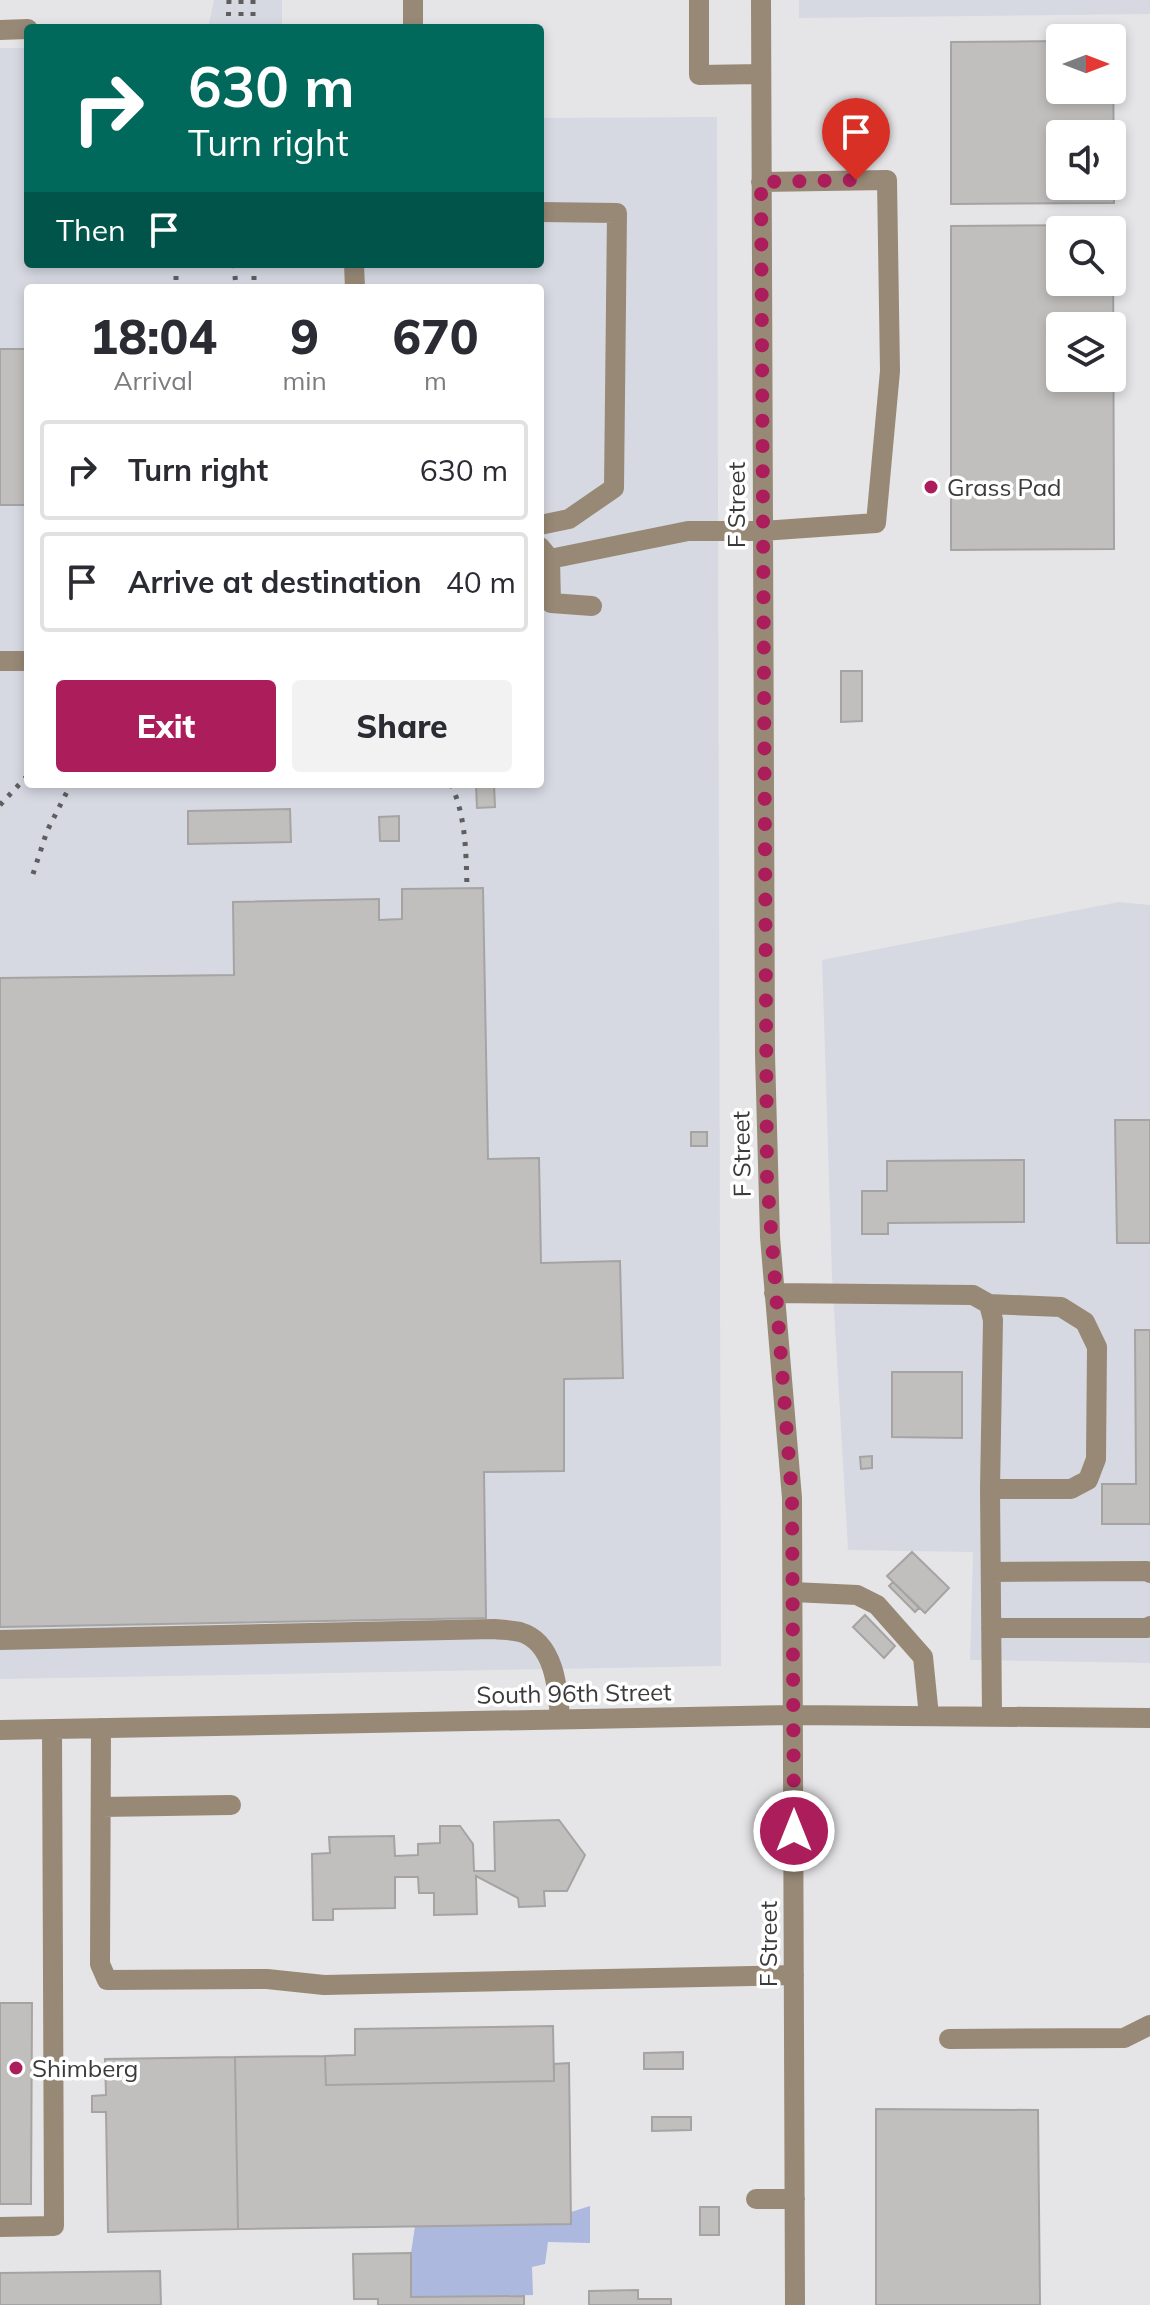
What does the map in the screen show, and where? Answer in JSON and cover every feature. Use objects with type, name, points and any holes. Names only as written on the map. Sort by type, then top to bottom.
[{"type":"street","points":[[413,0],[413,24]]},
{"type":"street","points":[[699,0],[699,75],[760,74]]},
{"type":"street","name":"F Street","points":[[761,0],[765,1055],[767,1178],[774,1293],[788,1431],[793,1592],[795,2305]]},
{"type":"street","points":[[0,30],[24,29]]},
{"type":"street","points":[[592,606],[551,603],[545,553],[688,531],[762,531],[876,523],[890,371],[887,180],[761,182]]},
{"type":"street","points":[[544,212],[617,213],[614,488],[569,519],[544,524]]},
{"type":"street","points":[[0,661],[24,661]]},
{"type":"street","points":[[774,1293],[973,1295],[989,1304],[1061,1307],[1085,1322],[1097,1347],[1096,1459],[1088,1480],[1071,1489],[990,1489]]},
{"type":"street","points":[[989,1304],[993,1320],[990,1489],[992,1716]]},
{"type":"street","points":[[991,1572],[1150,1573]]},
{"type":"street","points":[[793,1592],[857,1595],[877,1605],[923,1657],[929,1716]]},
{"type":"street","points":[[991,1628],[1150,1626]]},
{"type":"street","points":[[0,1640],[494,1629],[522,1632],[543,1649],[552,1668],[558,1686],[560,1719]]},
{"type":"street","name":"South 96th Street","points":[[0,1730],[794,1715],[1150,1718]]},
{"type":"street","points":[[101,1728],[100,1964],[107,1980],[267,1979],[324,1985],[794,1975]]},
{"type":"street","points":[[0,2227],[54,2226],[52,1729]]},
{"type":"street","points":[[101,1807],[231,1805]]},
{"type":"street","points":[[949,2039],[1124,2038],[1150,2025]]},
{"type":"street","points":[[756,2199],[795,2199]]},
{"type":"shaded area","points":[[214,0],[282,0],[282,24],[209,24]]},
{"type":"shaded area","points":[[799,0],[1150,0],[1150,14],[799,18]]},
{"type":"shaded area","points":[[0,48],[24,48],[24,268],[544,268],[544,118],[717,117],[721,1666],[0,1679]]},
{"type":"shaded area","points":[[1119,902],[1150,905],[1150,1663],[970,1660],[973,1552],[848,1550],[832,1275],[822,960]]},
{"type":"shaded area","points":[[590,2206],[590,2243],[548,2242],[545,2264],[532,2267],[533,2295],[411,2297],[411,2253],[415,2226],[571,2224],[571,2212]]},
{"type":"building","points":[[1046,41],[1046,104],[1113,104],[1113,120],[1046,120],[1046,200],[1114,200],[1114,203],[951,204],[951,42]]},
{"type":"building","points":[[1046,225],[1046,296],[1113,296],[1113,312],[1046,312],[1046,392],[1114,392],[1114,549],[951,550],[951,226]]},
{"type":"building","points":[[0,349],[24,349],[24,505],[0,505]]},
{"type":"building","points":[[841,671],[862,671],[862,721],[841,722]]},
{"type":"building","points":[[476,788],[494,788],[495,807],[477,808]]},
{"type":"building","points":[[290,809],[291,842],[188,844],[188,811]]},
{"type":"building","points":[[399,816],[399,841],[380,841],[379,817]]},
{"type":"building","points":[[483,888],[488,1159],[539,1158],[541,1263],[620,1261],[623,1378],[564,1379],[564,1471],[484,1472],[486,1618],[0,1627],[0,978],[234,975],[233,902],[379,899],[379,920],[402,919],[402,889]]},
{"type":"building","points":[[1115,1120],[1150,1120],[1150,1243],[1117,1243]]},
{"type":"building","points":[[691,1132],[707,1132],[707,1146],[691,1146]]},
{"type":"building","points":[[1024,1160],[1024,1222],[888,1223],[888,1234],[862,1234],[862,1191],[887,1191],[887,1161]]},
{"type":"building","points":[[1135,1330],[1150,1330],[1150,1524],[1102,1524],[1102,1484],[1136,1484]]},
{"type":"building","points":[[892,1372],[962,1372],[962,1438],[892,1437]]},
{"type":"building","points":[[872,1456],[872,1468],[861,1469],[860,1457]]},
{"type":"building","points":[[912,1552],[949,1588],[925,1613],[887,1576]]},
{"type":"building","points":[[893,1582],[919,1608],[915,1612],[889,1586]]},
{"type":"building","points":[[865,1615],[895,1646],[884,1658],[853,1627]]},
{"type":"building","points":[[559,1820],[585,1855],[567,1891],[544,1891],[545,1906],[519,1907],[518,1898],[476,1876],[477,1914],[434,1915],[434,1893],[419,1893],[418,1877],[395,1877],[395,1908],[333,1909],[333,1920],[313,1920],[312,1854],[330,1853],[329,1837],[394,1836],[395,1856],[418,1855],[418,1844],[440,1843],[440,1826],[460,1826],[473,1844],[474,1871],[495,1871],[494,1822]]},
{"type":"building","name":"Shimberg","points":[[0,2003],[32,2003],[31,2204],[0,2204]]},
{"type":"building","points":[[553,2026],[554,2081],[326,2085],[325,2056],[355,2055],[355,2029]]},
{"type":"building","points":[[683,2052],[683,2069],[644,2069],[644,2053]]},
{"type":"building","points":[[325,2056],[326,2085],[554,2081],[554,2064],[569,2063],[571,2224],[238,2229],[235,2057]]},
{"type":"building","points":[[235,2057],[238,2229],[108,2232],[106,2112],[92,2112],[92,2096],[106,2095],[105,2059]]},
{"type":"building","points":[[876,2109],[1038,2110],[1040,2305],[876,2305]]},
{"type":"building","points":[[652,2117],[691,2117],[691,2130],[652,2131]]},
{"type":"building","points":[[700,2207],[719,2207],[719,2235],[700,2235]]},
{"type":"building","points":[[411,2253],[411,2297],[524,2296],[524,2305],[378,2305],[378,2299],[354,2299],[353,2254]]},
{"type":"building","points":[[160,2271],[161,2305],[0,2305],[0,2273]]},
{"type":"building","points":[[638,2290],[638,2299],[671,2299],[671,2305],[589,2305],[589,2291]]},
{"type":"railway","points":[[228,24],[229,0]]},
{"type":"railway","points":[[241,0],[241,24]]},
{"type":"railway","points":[[253,0],[253,24]]},
{"type":"railway","points":[[176,268],[176,284]]},
{"type":"railway","points":[[234,268],[236,284]]},
{"type":"railway","points":[[254,268],[254,284]]},
{"type":"railway","points":[[0,805],[24,779]]},
{"type":"railway","points":[[33,874],[47,831],[69,788]]},
{"type":"railway","points":[[453,788],[462,822],[467,888]]},
{"type":"place","name":"Grass Pad","points":[[931,487]]},
{"type":"place","name":"Shimberg","points":[[16,2068]]},
{"type":"route","points":[[794,1831],[792,1498],[767,1178],[761,182],[856,180]]}]
